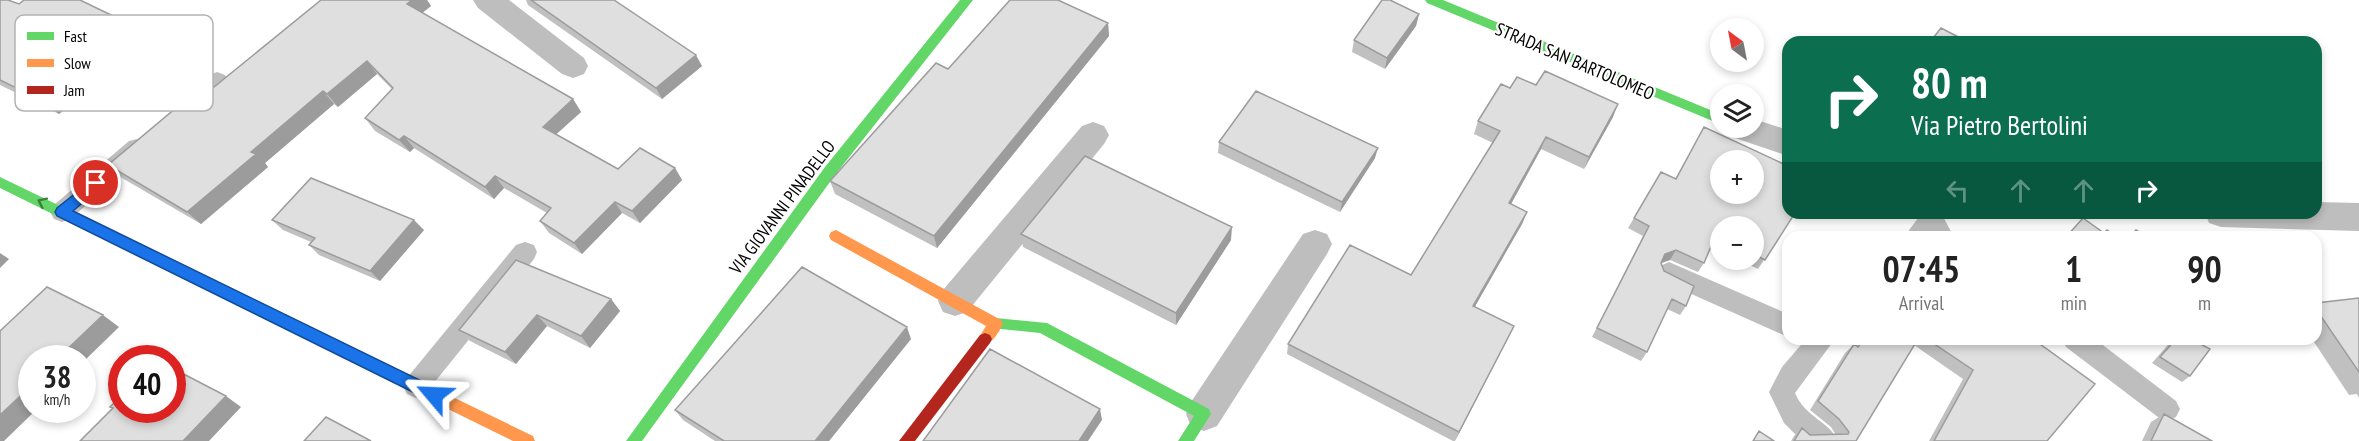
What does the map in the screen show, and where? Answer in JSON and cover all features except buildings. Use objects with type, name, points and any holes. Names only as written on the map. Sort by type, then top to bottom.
[{"type":"street","points":[[488,0],[573,66]]},
{"type":"street","name":"VIA GIOVANNI PINADELLO","points":[[633,441],[830,171],[967,0]]},
{"type":"street","name":"STRADA SAN BARTOLOMEO","points":[[1431,0],[1710,115]]},
{"type":"street","points":[[955,301],[1092,135]]},
{"type":"street","points":[[1764,135],[1782,141]]},
{"type":"street","points":[[0,182],[528,441]]},
{"type":"street","points":[[2322,216],[2359,217]]},
{"type":"street","points":[[836,236],[996,324],[1042,327],[1195,428],[1315,244]]},
{"type":"street","points":[[906,441],[996,324]]},
{"type":"lane","points":[[213,84],[217,81]]},
{"type":"lane","points":[[171,119],[181,111]]},
{"type":"lane","points":[[62,212],[153,135]]},
{"type":"lane","points":[[416,386],[525,252]]},
{"type":"lane","points":[[1669,273],[1782,323]]},
{"type":"lane","points":[[1816,345],[1791,375],[1782,392],[1786,406],[1797,420],[1825,441]]},
{"type":"lane","points":[[2083,345],[2167,409]]},
{"type":"traffic: fast","points":[[633,441],[830,171],[967,0]]},
{"type":"traffic: fast","points":[[1431,0],[1710,115]]},
{"type":"traffic: fast","points":[[0,182],[341,349]]},
{"type":"traffic: fast","points":[[996,324],[1042,327],[1204,414],[1185,441]]},
{"type":"traffic: slow","points":[[836,236],[996,324],[985,339]]},
{"type":"traffic: slow","points":[[341,349],[528,441]]},
{"type":"traffic: jam","points":[[906,441],[985,339]]},
{"type":"route","points":[[96,183],[62,212],[434,395]]}]
